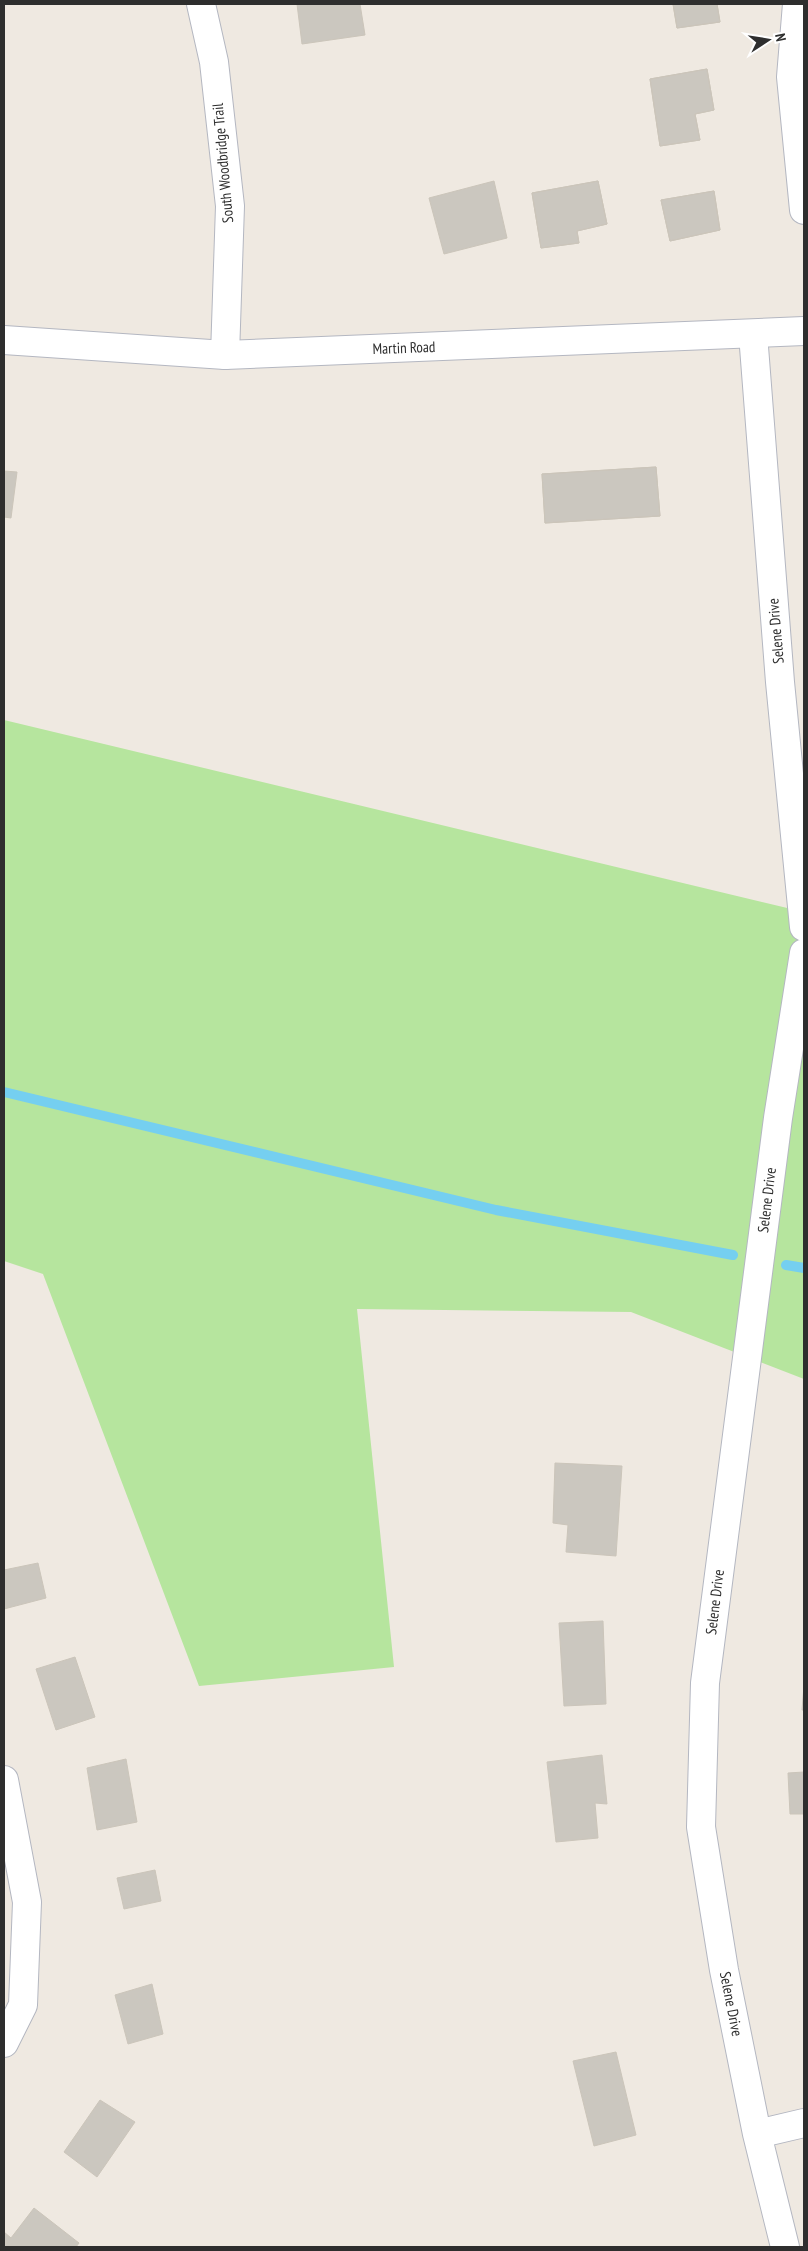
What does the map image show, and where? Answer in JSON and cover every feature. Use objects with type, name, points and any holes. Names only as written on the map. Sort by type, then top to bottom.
[{"type":"street","name":"South Woodbridge Trail","points":[[201,4],[214,62],[230,206],[225,355]]},
{"type":"street","points":[[797,4],[791,77],[804,210]]},
{"type":"street","name":"Martin Road","points":[[4,340],[225,355],[804,331]]},
{"type":"street","name":"Selene Drive","points":[[753,334],[780,682],[804,927]]},
{"type":"street","name":"Selene Drive","points":[[785,2247],[757,2134],[724,1970],[701,1827],[704,1683],[778,1118],[804,954]]},
{"type":"street","points":[[4,1780],[27,1902],[23,2004],[4,2043]]},
{"type":"street","points":[[757,2134],[804,2123]]},
{"type":"green space","points":[[4,720],[804,912],[804,1379],[631,1312],[357,1309],[394,1667],[199,1686],[43,1274],[4,1261]]},
{"type":"building","points":[[297,4],[360,4],[365,35],[302,44]]},
{"type":"building","points":[[673,4],[717,4],[720,22],[677,28]]},
{"type":"building","points":[[673,4],[717,4],[720,22],[677,28]]},
{"type":"building","points":[[707,69],[714,110],[695,114],[700,140],[660,146],[650,79]]},
{"type":"building","points":[[707,69],[714,110],[695,114],[700,140],[660,146],[650,79]]},
{"type":"building","points":[[494,181],[507,238],[444,254],[429,198]]},
{"type":"building","points":[[598,181],[607,224],[577,231],[579,243],[541,248],[532,193]]},
{"type":"building","points":[[598,181],[607,224],[577,231],[579,243],[541,248],[532,193]]},
{"type":"building","points":[[714,191],[720,230],[670,241],[661,200]]},
{"type":"building","points":[[714,191],[720,230],[670,241],[661,200]]},
{"type":"building","points":[[656,467],[660,516],[545,523],[542,474]]},
{"type":"building","points":[[656,467],[660,516],[545,523],[542,474]]},
{"type":"building","points":[[4,471],[17,472],[11,518],[4,517]]},
{"type":"building","points":[[555,1463],[622,1466],[616,1556],[566,1552],[568,1525],[553,1523]]},
{"type":"building","points":[[38,1563],[46,1598],[4,1609],[4,1570]]},
{"type":"building","points":[[603,1621],[606,1704],[564,1706],[559,1623]]},
{"type":"building","points":[[75,1657],[95,1717],[56,1730],[36,1669]]},
{"type":"building","points":[[804,1686],[804,1710],[802,1710]]},
{"type":"building","points":[[602,1755],[607,1804],[595,1803],[598,1838],[556,1842],[547,1762]]},
{"type":"building","points":[[126,1759],[137,1822],[97,1830],[87,1768]]},
{"type":"building","points":[[804,1772],[804,1814],[790,1814],[788,1773]]},
{"type":"building","points":[[155,1870],[161,1901],[124,1909],[117,1878]]},
{"type":"building","points":[[152,1984],[163,2034],[128,2044],[115,1995]]},
{"type":"building","points":[[616,2052],[636,2135],[594,2146],[573,2061]]},
{"type":"building","points":[[100,2100],[135,2122],[97,2177],[64,2152]]},
{"type":"building","points":[[34,2208],[79,2243],[76,2247],[4,2247],[4,2232],[11,2238]]},
{"type":"waterway","points":[[4,1092],[496,1210],[733,1255]]},
{"type":"waterway","points":[[786,1265],[804,1268]]}]
